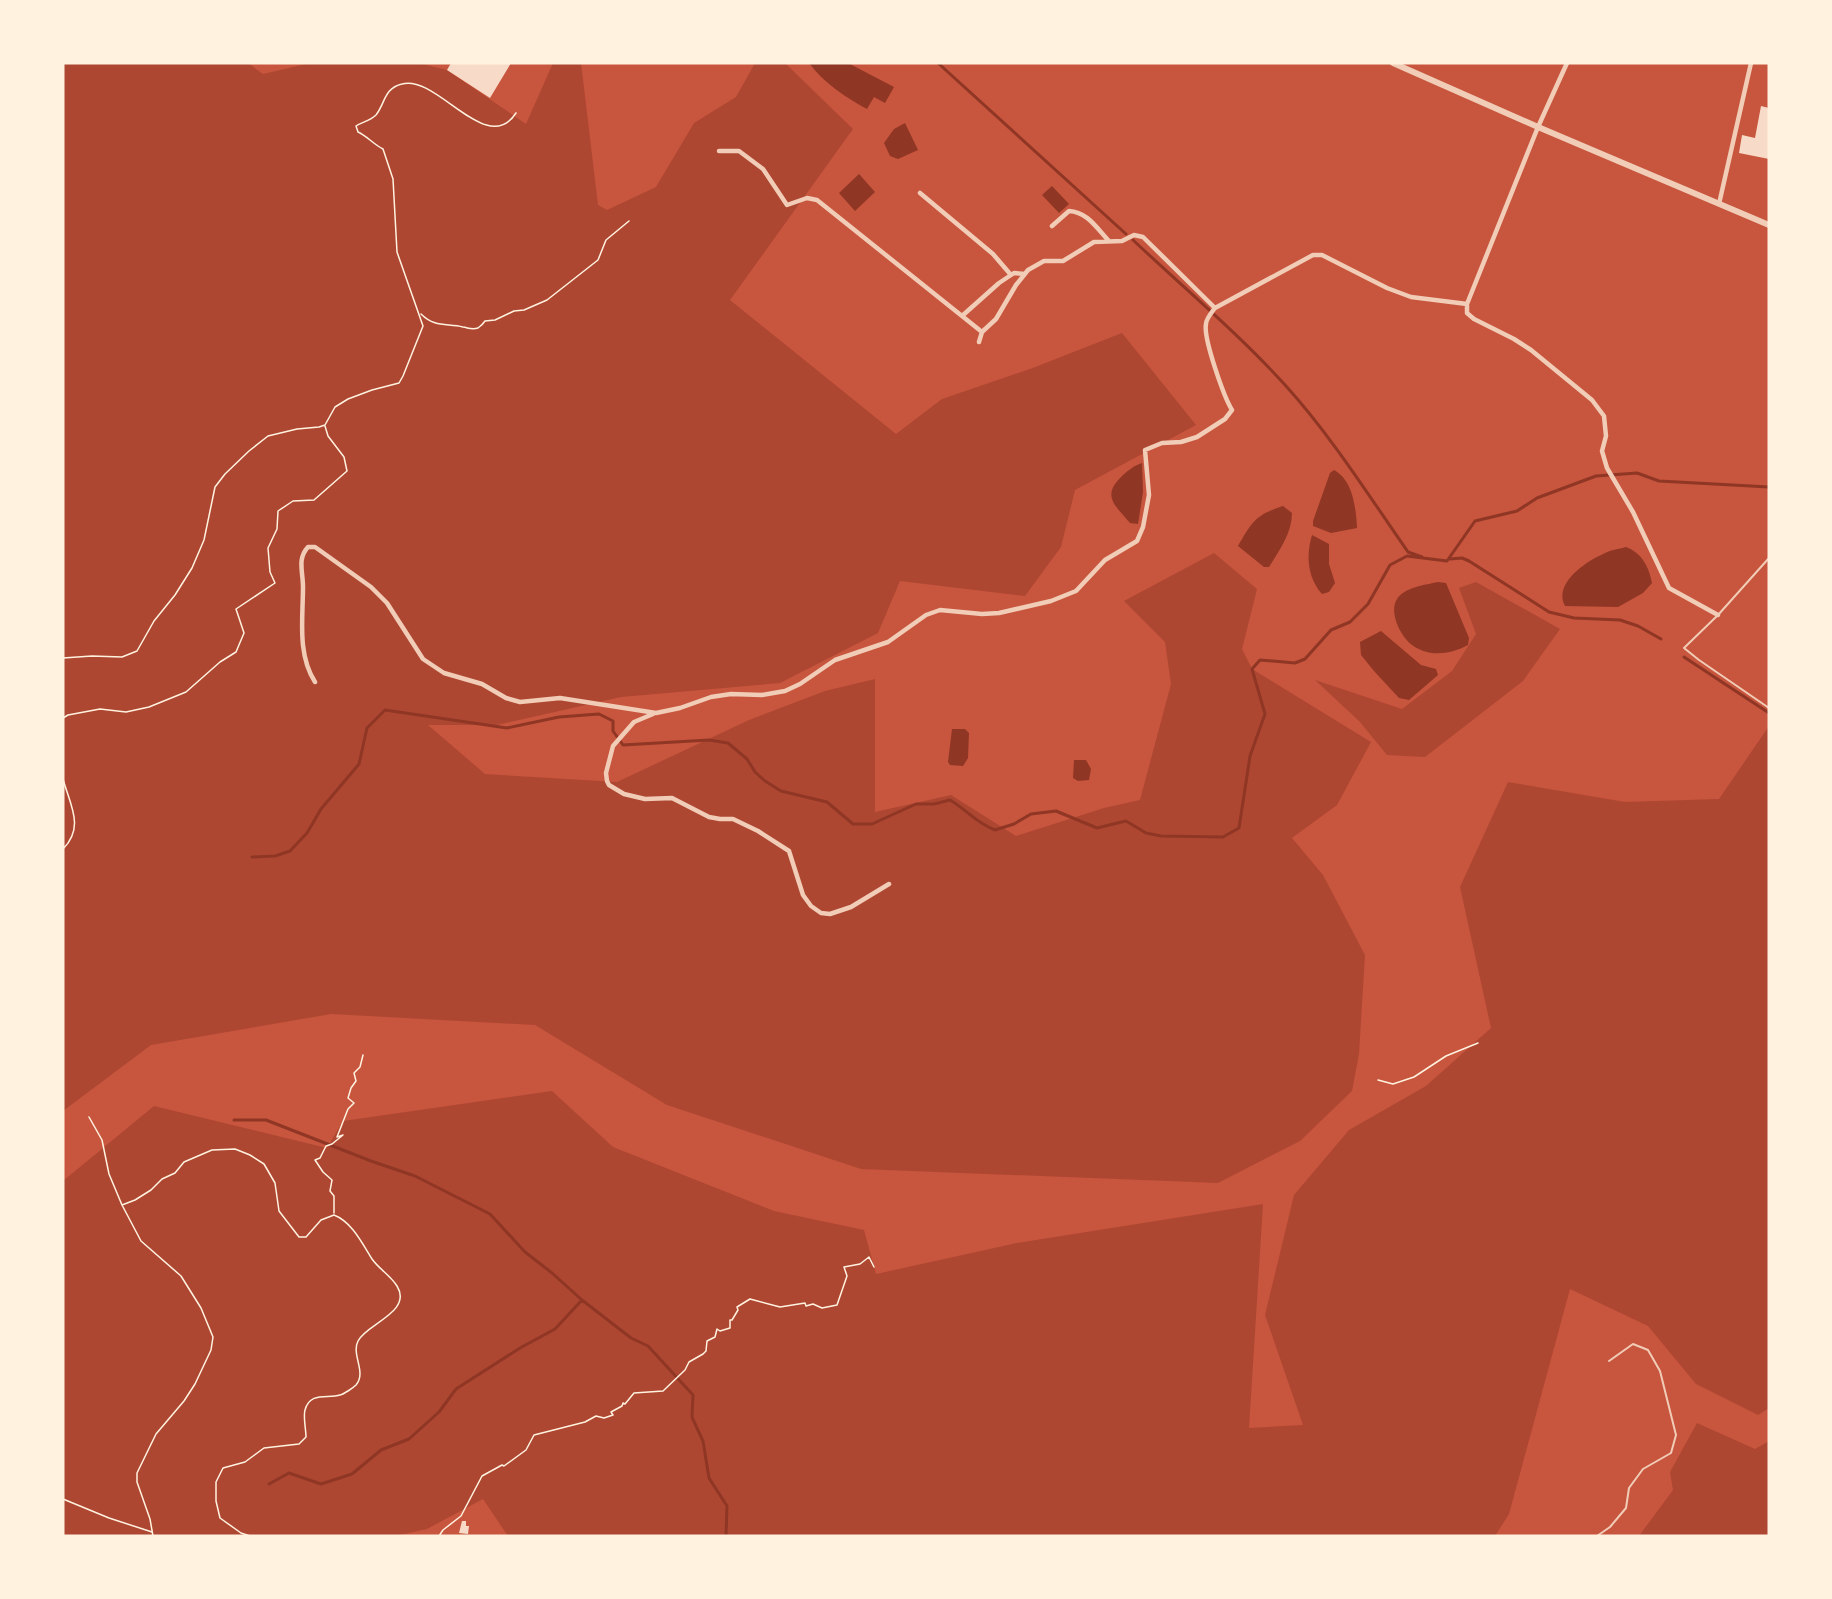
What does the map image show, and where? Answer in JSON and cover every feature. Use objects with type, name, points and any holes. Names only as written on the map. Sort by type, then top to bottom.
[{"type":"street","points":[[1394,63],[1769,225]]},
{"type":"street","points":[[1567,63],[1538,127],[1467,304],[1467,313],[1531,350],[1592,400],[1604,416],[1606,436],[1602,451],[1607,468],[1633,512],[1670,588],[1718,615]]},
{"type":"street","points":[[1719,204],[1751,63]]},
{"type":"street","points":[[719,151],[739,151],[763,169],[787,205],[807,198],[817,200],[982,332]]},
{"type":"street","points":[[920,193],[993,254],[1011,275]]},
{"type":"street","points":[[1052,226],[1069,211],[1079,212],[1091,221],[1108,240]]},
{"type":"street","points":[[979,342],[982,332],[996,319],[1016,285],[1028,270],[1044,261],[1063,261],[1094,242],[1122,241],[1134,235],[1143,237],[1215,308]]},
{"type":"street","points":[[889,884],[851,907],[830,914],[821,913],[811,906],[803,895],[789,851],[758,831],[733,819],[709,816],[672,798],[645,799],[624,794],[609,785],[606,773],[613,746],[634,722],[656,713],[680,708],[711,697],[731,694],[762,696],[785,691],[800,684],[835,660],[888,642],[926,615],[940,610],[999,613],[1051,601],[1076,591],[1105,560],[1137,541],[1143,527],[1149,495],[1145,450],[1162,443],[1181,442],[1197,437],[1225,419],[1232,410],[1225,398],[1208,340],[1206,324],[1215,308],[1313,255],[1322,255],[1387,288],[1411,297],[1467,304]]},
{"type":"street","points":[[962,316],[1011,275],[1025,274]]},
{"type":"street","points":[[315,682],[308,672],[301,626],[303,585],[300,566],[302,554],[308,547],[315,547],[371,587],[387,603],[423,659],[444,673],[482,684],[506,698],[520,702],[560,698],[656,713]]},
{"type":"lane","points":[[1769,558],[1718,615],[1684,648],[1769,708]]},
{"type":"lane","points":[[1597,1536],[1610,1527],[1626,1508],[1629,1488],[1643,1469],[1671,1453],[1676,1435],[1660,1371],[1648,1350],[1633,1344],[1609,1361]]},
{"type":"path","points":[[63,718],[100,709],[126,712],[149,707],[186,692],[219,662],[236,652],[244,633],[236,609],[274,583],[270,572],[268,548],[277,529],[278,512],[293,501],[314,500],[347,471],[344,457],[328,436],[325,425],[335,407],[348,399],[372,390],[399,383],[423,326],[397,252],[393,179],[389,164],[383,148],[372,144],[358,132],[356,126],[376,114],[381,102],[392,88],[406,83],[432,91],[467,117],[484,124],[501,126],[513,118],[516,113]]},
{"type":"path","points":[[419,312],[441,326],[463,326],[470,329],[480,327],[485,321],[524,310],[547,300],[582,270],[598,260],[606,240],[629,221]]},
{"type":"path","points":[[63,658],[122,657],[136,651],[154,621],[175,595],[192,568],[204,540],[215,487],[225,474],[268,436],[325,425]]},
{"type":"path","points":[[63,779],[76,819],[70,842],[63,849]]},
{"type":"path","points":[[1378,1080],[1393,1084],[1414,1077],[1446,1056],[1478,1043]]},
{"type":"path","points":[[334,1215],[334,1196],[330,1191],[332,1180],[315,1160],[320,1158],[326,1146],[343,1135],[337,1137],[348,1109],[354,1103],[348,1098],[349,1092],[354,1085],[354,1073],[360,1067],[363,1055]]},
{"type":"path","points":[[89,1117],[102,1140],[109,1174],[122,1206],[141,1241],[181,1276],[201,1308],[213,1337],[211,1350],[195,1384],[156,1434],[137,1473],[137,1482],[153,1536]]},
{"type":"path","points":[[122,1206],[175,1173],[184,1162],[212,1150],[236,1149],[264,1164],[275,1183],[279,1211],[299,1237],[306,1237],[321,1220],[334,1215],[344,1219],[364,1244],[373,1260],[397,1286],[401,1297],[399,1304],[384,1320],[358,1339],[356,1349],[360,1373],[356,1385],[340,1395],[323,1395],[312,1399],[305,1409],[306,1437],[299,1444],[264,1448],[245,1462],[223,1468],[216,1482],[216,1501],[220,1518],[241,1533],[250,1536]]},
{"type":"path","points":[[439,1536],[461,1516],[482,1476],[504,1466],[526,1450],[534,1435],[585,1422],[596,1416],[608,1417],[613,1415],[611,1413],[623,1403],[625,1404],[634,1393],[663,1390],[681,1374],[689,1362],[706,1351],[707,1341],[715,1337],[717,1329],[720,1331],[730,1328],[730,1320],[738,1310],[737,1307],[750,1299],[780,1307],[805,1303],[806,1306],[813,1304],[822,1308],[837,1305],[846,1276],[844,1267],[860,1264],[869,1257],[874,1267]]},
{"type":"path","points":[[63,1499],[109,1518],[153,1532]]},
{"type":"shaded area","points":[[63,63],[248,63],[263,74],[310,63],[419,63],[447,70],[526,124],[553,63],[581,63],[598,205],[607,210],[656,187],[694,123],[736,97],[755,63],[785,63],[853,129],[730,300],[896,434],[942,399],[1030,369],[1122,333],[1196,425],[1075,490],[1061,547],[1025,596],[900,581],[878,633],[780,683],[621,697],[497,725],[428,725],[485,774],[617,782],[749,720],[825,691],[875,679],[875,812],[951,795],[1016,836],[1104,808],[1140,800],[1171,684],[1165,642],[1124,601],[1214,553],[1257,589],[1242,649],[1252,669],[1371,742],[1337,805],[1292,838],[1323,875],[1365,955],[1359,1054],[1352,1091],[1300,1141],[1218,1183],[861,1169],[667,1105],[535,1025],[331,1014],[151,1045],[63,1111]]},
{"type":"shaded area","points":[[809,63],[848,63],[894,87],[885,103],[874,97],[867,109],[835,89]]},
{"type":"shaded area","points":[[905,123],[918,150],[898,159],[890,156],[884,143],[894,129]]},
{"type":"shaded area","points":[[859,174],[875,192],[855,211],[839,193]]},
{"type":"shaded area","points":[[1052,186],[1069,204],[1059,213],[1042,195]]},
{"type":"shaded area","points":[[1142,463],[1143,492],[1138,524],[1130,523],[1112,500],[1112,489],[1122,476]]},
{"type":"shaded area","points":[[1334,470],[1349,487],[1354,503],[1357,528],[1331,533],[1313,526],[1313,521],[1330,473]]},
{"type":"shaded area","points":[[1283,506],[1292,513],[1290,528],[1269,567],[1264,567],[1238,546],[1255,520]]},
{"type":"shaded area","points":[[1312,535],[1329,544],[1329,564],[1335,583],[1329,592],[1322,594],[1313,580],[1309,566]]},
{"type":"shaded area","points":[[1626,547],[1644,561],[1649,571],[1652,583],[1643,593],[1618,607],[1565,606],[1562,598],[1563,590],[1580,568],[1609,552]]},
{"type":"shaded area","points":[[1438,582],[1446,583],[1469,638],[1468,645],[1462,648],[1435,653],[1421,650],[1405,639],[1394,611],[1397,599],[1405,592]]},
{"type":"shaded area","points":[[1476,582],[1560,629],[1523,681],[1425,757],[1387,755],[1360,722],[1315,680],[1402,709],[1452,671],[1476,634],[1459,588]]},
{"type":"shaded area","points":[[1381,631],[1421,665],[1436,669],[1438,675],[1409,700],[1399,698],[1361,655],[1360,642]]},
{"type":"shaded area","points":[[1769,726],[1769,1408],[1758,1415],[1696,1384],[1648,1326],[1570,1289],[1509,1514],[1495,1536],[508,1536],[483,1499],[427,1529],[395,1536],[63,1536],[63,1181],[154,1106],[327,1148],[343,1121],[552,1091],[613,1147],[774,1211],[864,1230],[876,1274],[1017,1243],[1263,1204],[1249,1428],[1303,1425],[1265,1315],[1294,1195],[1349,1130],[1426,1086],[1491,1028],[1460,887],[1508,782],[1625,802],[1719,799]]},
{"type":"shaded area","points":[[952,729],[965,729],[969,733],[968,758],[963,766],[950,765],[948,762]]},
{"type":"shaded area","points":[[1074,760],[1086,760],[1091,769],[1089,780],[1078,781],[1073,778]]},
{"type":"shaded area","points":[[1697,1423],[1755,1449],[1769,1441],[1769,1536],[1639,1536],[1673,1490],[1670,1472]]},
{"type":"building","points":[[451,63],[511,63],[490,98],[447,70]]},
{"type":"building","points":[[1761,106],[1769,108],[1769,159],[1739,153],[1742,135],[1755,138]]},
{"type":"building","points":[[462,1521],[466,1521],[466,1526],[469,1526],[468,1534],[459,1533]]},
{"type":"waterway","points":[[938,63],[1126,234]]},
{"type":"waterway","points":[[1133,240],[1230,330],[1286,386],[1335,446],[1408,552],[1422,557]]},
{"type":"waterway","points":[[252,857],[275,856],[290,851],[307,833],[321,809],[359,764],[367,728],[385,710],[507,728],[559,717],[599,714],[613,721],[613,731],[623,745],[709,740],[728,743],[747,759],[755,772],[765,781],[781,791],[827,802],[853,824],[872,824],[916,804],[934,804],[950,800],[982,824],[995,830],[1014,824],[1031,814],[1056,811],[1097,828],[1126,821],[1146,833],[1161,836],[1223,837],[1239,828],[1250,756],[1265,714],[1252,669],[1260,660],[1295,663],[1305,659],[1331,630],[1350,622],[1368,604],[1390,565],[1407,556],[1447,561],[1475,521],[1517,511],[1537,498],[1596,476],[1637,473],[1659,481],[1769,487]]},
{"type":"waterway","points":[[1450,559],[1462,558],[1469,561],[1549,612],[1574,618],[1620,620],[1638,626],[1661,639]]},
{"type":"waterway","points":[[1684,657],[1769,713]]},
{"type":"waterway","points":[[234,1120],[266,1120],[415,1176],[490,1214],[525,1252],[582,1300],[631,1338],[648,1346],[693,1395],[692,1417],[703,1441],[709,1478],[727,1506],[726,1536]]},
{"type":"waterway","points":[[269,1484],[289,1473],[321,1484],[352,1474],[381,1450],[409,1439],[439,1412],[456,1389],[520,1348],[555,1329],[582,1300]]}]
